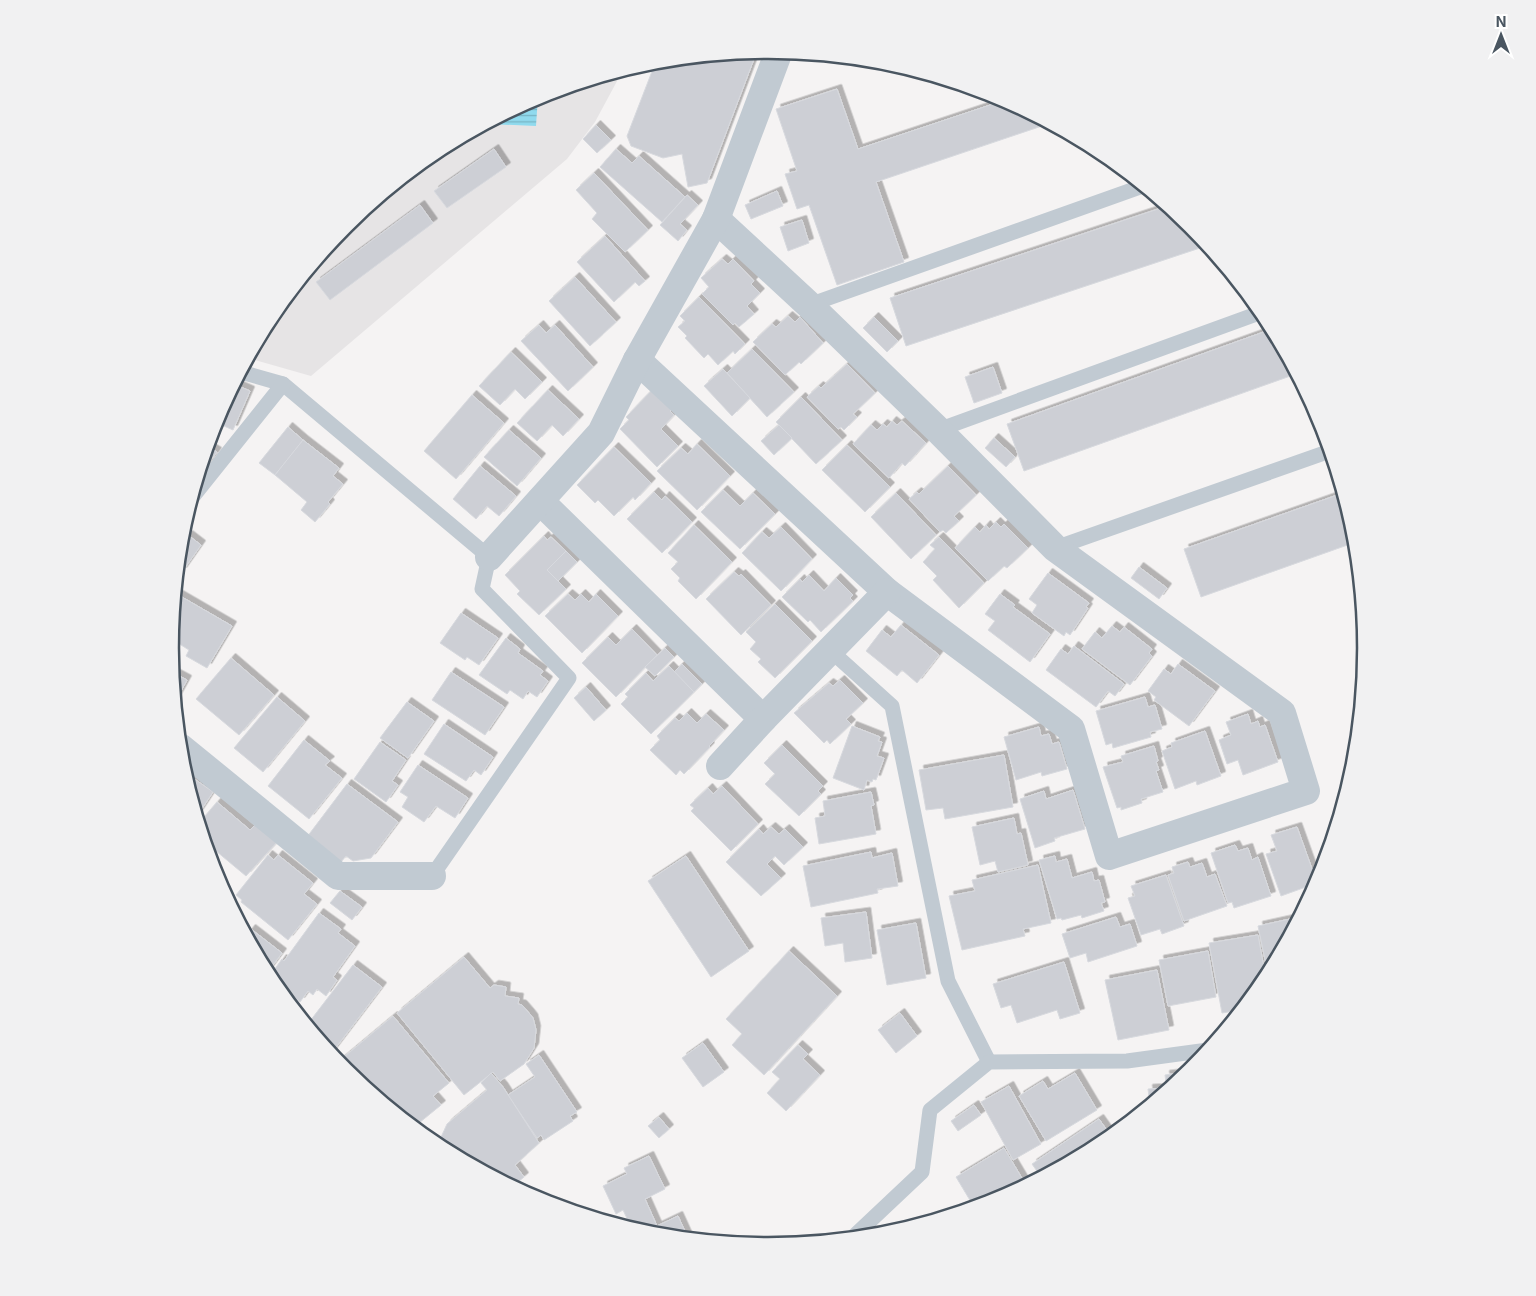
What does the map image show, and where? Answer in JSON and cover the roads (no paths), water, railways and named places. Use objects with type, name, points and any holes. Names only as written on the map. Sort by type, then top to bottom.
[{"type":"street","points":[[490,557],[601,434],[637,360],[716,219],[776,59]]},
{"type":"street","points":[[637,360],[886,592],[1071,729],[1108,856],[1306,791],[1282,713],[1055,548],[938,430],[809,305],[716,219]]},
{"type":"street","points":[[540,501],[763,719]]},
{"type":"street","points":[[720,766],[886,592]]},
{"type":"street","points":[[189,754],[338,876],[432,876]]},
{"type":"lane","points":[[809,305],[1136,188]]},
{"type":"lane","points":[[938,430],[1254,315]]},
{"type":"lane","points":[[247,374],[283,384],[490,557],[482,589],[569,678],[432,876]]},
{"type":"lane","points":[[202,485],[283,384]]},
{"type":"lane","points":[[1055,548],[1323,452]]},
{"type":"lane","points":[[830,651],[892,706],[948,981],[989,1062]]},
{"type":"lane","points":[[861,1229],[922,1172],[930,1110],[989,1062],[1127,1061],[1198,1051]]},
{"type":"water","points":[[537,107],[536,126],[499,124]]}]
